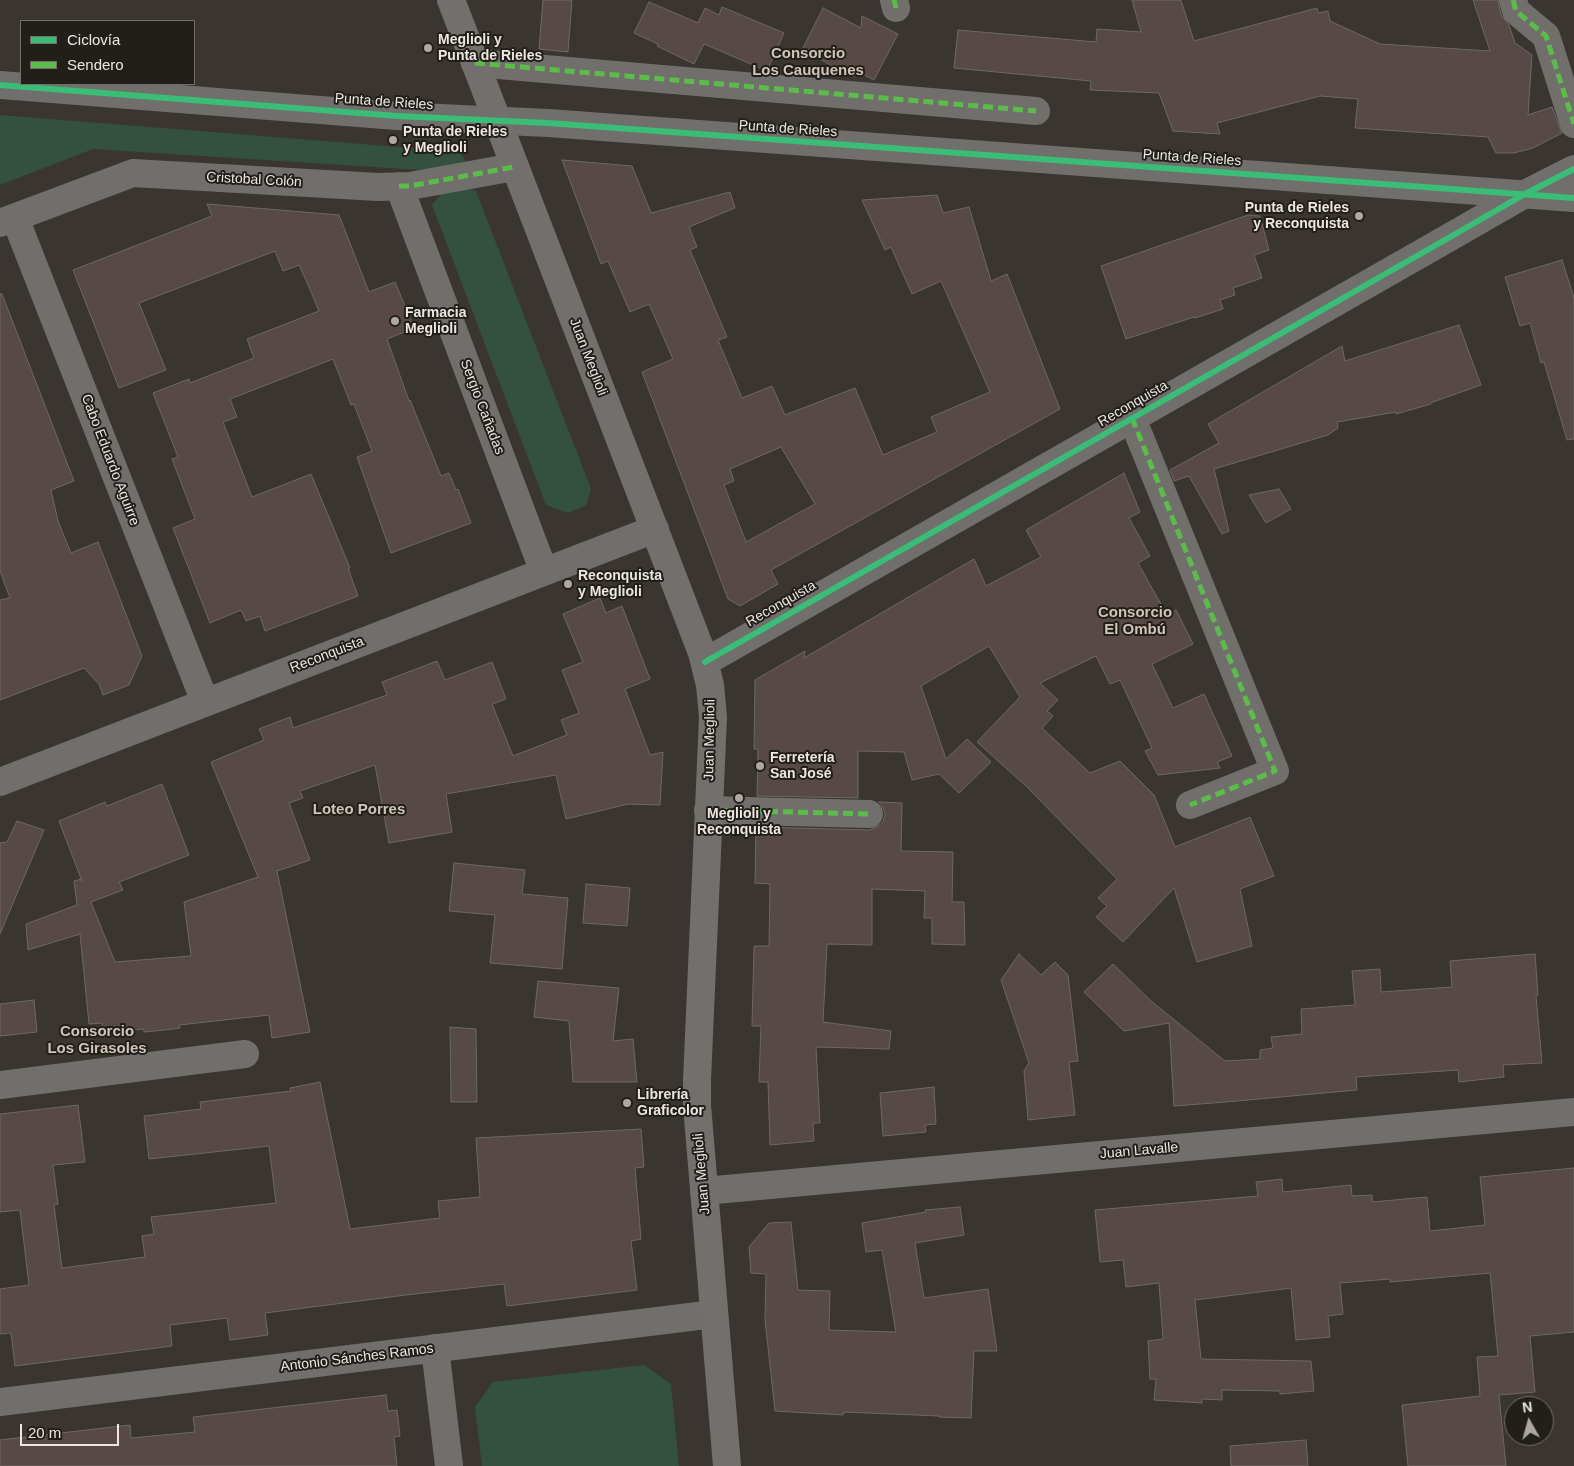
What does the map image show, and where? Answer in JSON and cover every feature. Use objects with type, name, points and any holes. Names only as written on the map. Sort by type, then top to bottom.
[{"type":"main road","name":"Juan Meglioli","points":[[451,0],[655,529],[705,662],[710,685],[713,717],[697,1080],[698,1118],[727,1466]]},
{"type":"street","points":[[1513,0],[1516,11],[1546,36],[1574,124]]},
{"type":"street","points":[[475,63],[1036,111]]},
{"type":"street","name":"Punta de Rieles","points":[[0,85],[397,116],[497,121],[1574,198]]},
{"type":"street","name":"Cristobal Colón","points":[[7,220],[133,173],[378,187],[410,186],[514,167]]},
{"type":"street","name":"Reconquista","points":[[705,662],[1523,195],[1574,169]]},
{"type":"street","name":"Sergio Cañadas","points":[[399,186],[544,572]]},
{"type":"street","name":"Cabo Eduardo Aguirre","points":[[7,220],[205,702]]},
{"type":"street","points":[[1132,418],[1275,771],[1190,805]]},
{"type":"street","name":"Reconquista","points":[[0,782],[655,529]]},
{"type":"street","points":[[708,810],[868,814]]},
{"type":"street","points":[[0,1085],[245,1054]]},
{"type":"street","name":"Juan Lavalle","points":[[704,1191],[1574,1112]]},
{"type":"street","name":"Antonio Sánches Ramos","points":[[0,1402],[714,1314]]},
{"type":"street","points":[[435,1348],[450,1466]]},
{"type":"green space","points":[[0,115],[461,152],[465,161],[459,168],[437,171],[93,149],[0,185]]},
{"type":"green space","points":[[463,187],[476,191],[591,489],[586,505],[568,513],[546,505],[432,205],[444,190]]},
{"type":"green space","points":[[644,1365],[671,1384],[679,1466],[482,1466],[475,1407],[493,1382]]},
{"type":"building","points":[[543,0],[572,0],[568,52],[539,49]]},
{"type":"building","points":[[1132,0],[1181,0],[1194,41],[1317,8],[1318,13],[1328,11],[1330,21],[1380,44],[1490,51],[1473,0],[1498,0],[1501,15],[1509,25],[1515,43],[1532,55],[1528,115],[1552,107],[1562,133],[1533,148],[1514,153],[1496,153],[1488,137],[1355,128],[1358,99],[1320,96],[1217,123],[1220,134],[1173,131],[1159,93],[1090,90],[1091,81],[954,68],[958,30],[1096,42],[1097,29],[1141,32]]},
{"type":"building","points":[[649,2],[698,23],[705,8],[719,15],[722,7],[784,33],[767,71],[704,44],[694,64],[634,33]]},
{"type":"building","points":[[823,8],[861,28],[862,16],[898,34],[874,80],[857,71],[854,77],[802,50]]},
{"type":"building","points":[[562,160],[632,166],[651,213],[730,192],[735,208],[689,227],[697,247],[690,250],[727,337],[718,340],[742,398],[772,386],[785,415],[855,388],[883,455],[937,432],[931,417],[990,392],[941,281],[912,294],[891,247],[885,250],[862,200],[937,195],[943,213],[969,207],[991,281],[1007,274],[1060,409],[771,570],[778,584],[740,606],[728,599],[642,372],[673,359],[649,304],[630,312],[608,261],[601,264]],"holes":[[[781,447],[815,504],[746,542],[724,485],[734,481],[730,469]]]},
{"type":"building","points":[[207,204],[339,215],[369,292],[395,282],[414,328],[387,339],[409,401],[441,476],[449,473],[456,490],[458,489],[471,523],[391,553],[357,457],[372,451],[354,404],[351,405],[333,359],[230,399],[237,417],[223,422],[252,497],[311,474],[350,568],[348,568],[358,596],[265,631],[260,616],[246,621],[241,610],[210,623],[173,528],[195,519],[172,459],[178,457],[153,393],[189,379],[190,383],[254,358],[247,339],[319,311],[299,265],[283,271],[275,251],[139,303],[166,370],[119,388],[73,270],[212,216]]},
{"type":"building","points":[[1248,215],[1260,216],[1269,250],[1254,255],[1262,278],[1233,288],[1235,295],[1220,300],[1223,309],[1126,339],[1101,266]]},
{"type":"building","points":[[1562,260],[1574,298],[1574,439],[1567,440],[1544,362],[1541,363],[1530,323],[1520,326],[1505,277]]},
{"type":"building","points":[[0,294],[2,294],[74,481],[51,490],[58,521],[71,553],[98,542],[142,656],[129,685],[103,695],[99,684],[84,668],[0,700],[0,600],[10,598],[0,571]]},
{"type":"building","points":[[1459,325],[1481,385],[1431,404],[1396,414],[1396,412],[1337,422],[1338,428],[1328,435],[1214,469],[1229,531],[1222,534],[1189,476],[1174,481],[1170,470],[1219,443],[1208,424],[1342,346],[1345,361]]},
{"type":"building","points":[[1124,473],[1140,512],[1129,518],[1150,556],[1138,563],[1167,615],[1176,610],[1193,644],[1152,664],[1173,708],[1204,694],[1232,756],[1217,762],[1220,768],[1158,775],[1145,751],[1152,748],[1120,680],[1110,684],[1096,656],[1040,683],[1058,700],[1047,711],[1053,716],[1042,728],[1090,773],[1120,761],[1154,795],[1175,847],[1250,817],[1274,876],[1240,889],[1252,946],[1197,962],[1174,888],[1123,942],[1096,917],[1107,906],[1098,898],[1117,879],[1027,787],[977,742],[1020,697],[989,646],[921,686],[946,759],[967,739],[991,762],[959,793],[939,774],[912,780],[904,752],[858,751],[858,798],[757,796],[758,749],[754,749],[755,680],[805,651],[804,658],[974,559],[986,586],[1041,557],[1026,530]]},
{"type":"building","points":[[1279,489],[1291,509],[1266,523],[1249,495]]},
{"type":"building","points":[[600,598],[606,613],[622,606],[650,679],[625,689],[650,755],[663,752],[660,805],[628,804],[566,819],[556,775],[446,794],[452,832],[389,843],[375,765],[300,791],[303,798],[289,803],[310,860],[277,871],[310,1032],[272,1038],[269,1015],[179,1025],[180,1028],[144,1032],[144,1029],[103,1033],[102,1023],[89,1024],[80,934],[28,950],[26,924],[77,905],[74,881],[81,879],[59,821],[105,802],[107,806],[162,784],[189,855],[119,882],[123,890],[91,902],[115,962],[191,956],[184,902],[258,877],[211,762],[264,740],[259,729],[290,717],[293,728],[387,695],[382,682],[437,661],[445,680],[492,662],[506,699],[492,704],[513,756],[567,735],[561,720],[579,713],[562,670],[583,662],[563,614]]},
{"type":"building","points":[[879,802],[902,803],[901,851],[953,852],[952,902],[964,902],[965,945],[932,944],[932,918],[924,918],[925,891],[872,889],[872,945],[827,944],[823,1022],[891,1031],[889,1049],[816,1047],[820,1123],[813,1123],[814,1141],[770,1145],[768,1082],[759,1082],[761,1026],[752,1026],[754,946],[769,946],[770,884],[755,883],[756,827],[869,830],[883,822],[885,814]]},
{"type":"building","points":[[17,821],[44,830],[0,934],[0,843],[7,842]]},
{"type":"building","points":[[454,863],[525,870],[522,894],[568,898],[562,969],[490,963],[495,915],[449,911]]},
{"type":"building","points":[[586,884],[630,888],[627,926],[583,923]]},
{"type":"building","points":[[1019,954],[1041,975],[1055,962],[1068,975],[1078,1061],[1069,1062],[1075,1115],[1028,1120],[1024,1071],[1029,1063],[1001,980]]},
{"type":"building","points":[[1535,954],[1538,995],[1536,996],[1542,1063],[1503,1065],[1504,1077],[1459,1082],[1458,1070],[1356,1077],[1357,1090],[1226,1102],[1174,1106],[1169,1023],[1124,1031],[1084,992],[1113,964],[1151,1001],[1225,1061],[1260,1059],[1260,1050],[1273,1048],[1271,1037],[1302,1034],[1301,1009],[1355,1005],[1352,971],[1380,969],[1381,992],[1452,987],[1450,961]]},
{"type":"building","points":[[538,981],[619,988],[613,1041],[633,1039],[637,1082],[573,1082],[569,1021],[534,1017]]},
{"type":"building","points":[[34,1000],[37,1032],[0,1036],[0,1004]]},
{"type":"building","points":[[450,1027],[476,1029],[477,1102],[451,1102]]},
{"type":"building","points":[[320,1082],[350,1229],[440,1218],[438,1201],[480,1197],[476,1138],[641,1129],[644,1167],[635,1168],[641,1239],[631,1241],[637,1290],[507,1306],[504,1284],[406,1295],[265,1313],[268,1335],[230,1340],[227,1318],[170,1325],[172,1346],[15,1366],[11,1333],[0,1334],[0,1289],[29,1285],[20,1210],[0,1212],[0,1114],[78,1105],[85,1162],[53,1165],[58,1204],[54,1205],[62,1268],[145,1257],[142,1236],[154,1234],[151,1217],[276,1203],[269,1146],[149,1159],[144,1116],[201,1109],[200,1102],[291,1091],[290,1088]]},
{"type":"building","points":[[934,1087],[936,1124],[925,1125],[926,1132],[883,1136],[880,1093]]},
{"type":"building","points":[[1574,1168],[1574,1332],[1530,1336],[1535,1392],[1499,1395],[1506,1466],[1408,1466],[1402,1405],[1480,1396],[1477,1357],[1498,1356],[1490,1273],[1390,1282],[1390,1279],[1340,1283],[1343,1314],[1328,1316],[1330,1337],[1296,1340],[1291,1288],[1195,1300],[1201,1359],[1311,1361],[1314,1391],[1280,1394],[1280,1391],[1222,1390],[1222,1400],[1202,1399],[1202,1403],[1154,1400],[1156,1379],[1150,1379],[1148,1341],[1163,1339],[1159,1283],[1126,1287],[1123,1260],[1100,1262],[1095,1210],[1258,1196],[1256,1182],[1282,1179],[1283,1192],[1351,1185],[1352,1196],[1372,1195],[1372,1202],[1427,1197],[1430,1231],[1485,1225],[1480,1177]]},
{"type":"building","points":[[960,1207],[964,1235],[915,1243],[924,1298],[988,1289],[997,1351],[974,1351],[971,1418],[844,1412],[843,1415],[775,1411],[765,1320],[766,1274],[751,1273],[749,1247],[769,1223],[791,1222],[798,1290],[830,1291],[829,1330],[896,1332],[882,1250],[866,1252],[862,1223],[926,1212],[925,1210]]},
{"type":"building","points":[[386,1395],[388,1411],[397,1410],[400,1436],[394,1437],[397,1466],[0,1466],[0,1440],[130,1425],[131,1438],[195,1432],[193,1417]]},
{"type":"building","points":[[1306,1440],[1308,1466],[1231,1466],[1230,1446]]},
{"type":"marked path","points":[[894,0],[896,8]]},
{"type":"marked path","points":[[1513,0],[1516,11],[1546,36],[1574,124]]},
{"type":"marked path","points":[[475,63],[1036,111]]},
{"type":"marked path","points":[[399,186],[410,186],[514,167]]},
{"type":"marked path","points":[[1132,418],[1275,771],[1190,805]]},
{"type":"marked path","points":[[708,810],[869,814]]},
{"type":"cycle path","points":[[0,85],[397,116],[548,123],[1574,198]]},
{"type":"cycle path","points":[[705,662],[1523,195],[1574,169]]},
{"type":"place","name":"Meglioli y Punta de Rieles","points":[[428,48]]},
{"type":"place","name":"Punta de Rieles y Meglioli","points":[[393,140]]},
{"type":"place","name":"Punta de Rieles y Reconquista","points":[[1359,216]]},
{"type":"place","name":"Farmacia Meglioli","points":[[395,321]]},
{"type":"place","name":"Reconquista y Meglioli","points":[[568,584]]},
{"type":"place","name":"Ferretería San José","points":[[760,766]]},
{"type":"place","name":"Meglioli y Reconquista","points":[[739,798]]},
{"type":"place","name":"Librería Graficolor","points":[[627,1103]]},
{"type":"district","name":"Consorcio Los Cauquenes","points":[[808,62]]},
{"type":"district","name":"Consorcio El Ombú","points":[[1135,622]]},
{"type":"district","name":"Loteo Porres","points":[[359,810]]},
{"type":"district","name":"Consorcio Los Girasoles","points":[[97,1040]]}]
